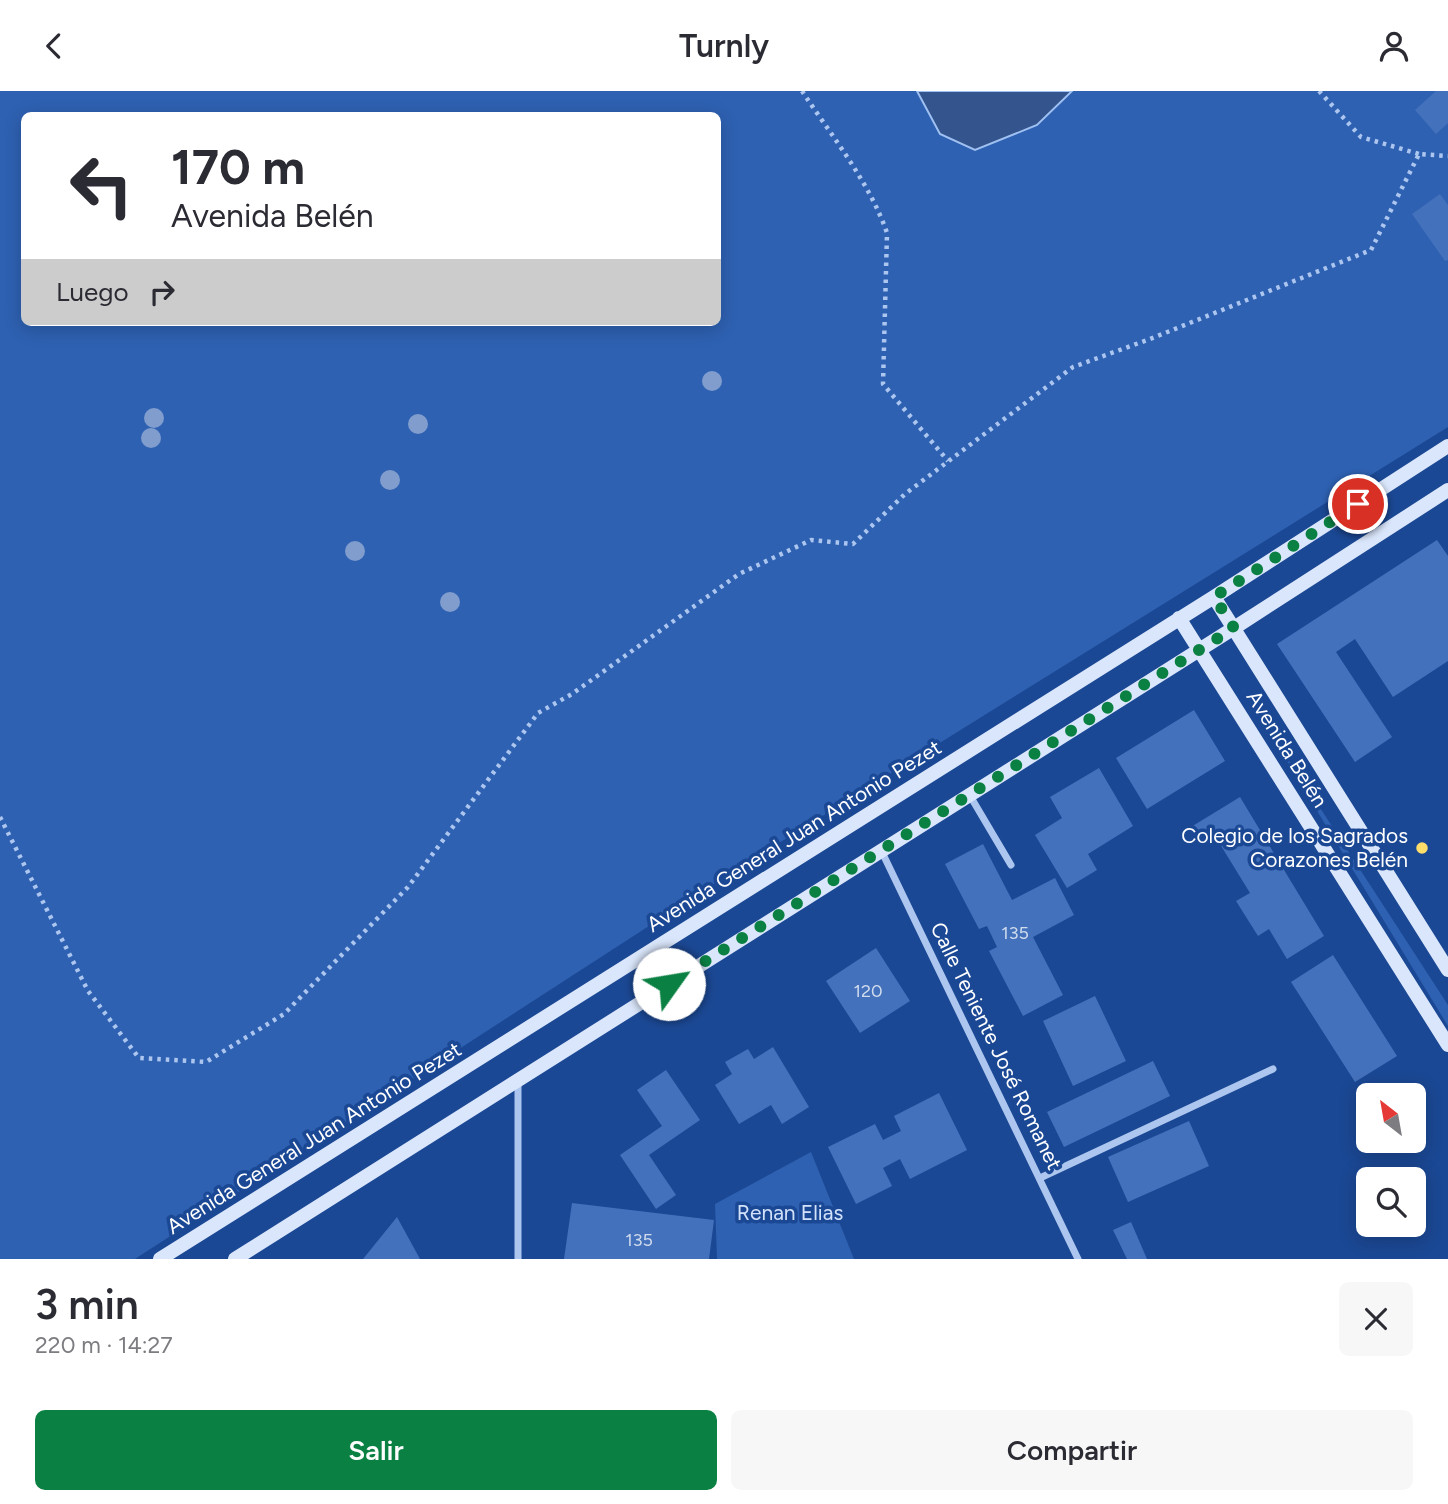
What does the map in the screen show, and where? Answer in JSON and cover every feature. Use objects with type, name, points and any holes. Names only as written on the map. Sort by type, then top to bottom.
[{"type":"street","name":"Avenida General Juan Antonio Pezet","points":[[160,1259],[1214,597],[1448,446]]},
{"type":"street","points":[[235,1259],[1200,650],[1448,490]]},
{"type":"street","name":"Avenida Belén","points":[[1214,597],[1448,970]]},
{"type":"street","name":"Avenida Belén","points":[[1180,618],[1448,1045]]},
{"type":"street","points":[[969,795],[1011,865]]},
{"type":"street","name":"Calle Teniente José Romanet","points":[[881,849],[1079,1259]]},
{"type":"street","points":[[1040,1178],[1273,1069]]},
{"type":"street","points":[[518,1079],[518,1259]]},
{"type":"path","points":[[802,91],[847,158],[882,217],[887,233],[883,384],[948,461]]},
{"type":"path","points":[[1319,91],[1361,137],[1419,154],[1448,156]]},
{"type":"path","points":[[0,817],[88,991],[139,1058],[206,1062],[284,1014],[408,887],[538,713],[572,694],[739,574],[811,540],[853,544],[905,494],[1073,367],[1371,250],[1419,154]]},
{"type":"green space","points":[[0,91],[1448,91],[1448,427],[737,869],[135,1259],[0,1259]]},
{"type":"green space","points":[[1241,686],[1448,1005],[1448,1026]]},
{"type":"green space","name":"Renan Elias","points":[[811,1152],[854,1259],[717,1259],[715,1204]]},
{"type":"shaded area","points":[[917,91],[1072,91],[1037,125],[975,150],[940,134]]},
{"type":"building","points":[[1436,91],[1448,91],[1448,123],[1436,134],[1415,110]]},
{"type":"building","points":[[1440,194],[1448,205],[1448,260],[1445,261],[1412,214]]},
{"type":"building","points":[[1437,540],[1448,556],[1448,661],[1393,697],[1355,639],[1336,652],[1392,737],[1355,762],[1277,644]]},
{"type":"building","points":[[1194,710],[1225,761],[1147,809],[1116,758]]},
{"type":"building","points":[[1099,768],[1133,826],[1088,854],[1097,870],[1067,888],[1035,835],[1062,818],[1050,797]]},
{"type":"building","points":[[1240,797],[1324,936],[1287,959],[1269,929],[1258,936],[1236,901],[1250,893],[1215,836],[1201,844],[1191,827]]},
{"type":"building","points":[[983,844],[1012,900],[1055,878],[1074,915],[1033,937],[1063,995],[1023,1016],[989,951],[997,947],[987,926],[979,929],[945,864]]},
{"type":"building","points":[[876,948],[910,1001],[860,1033],[826,981]]},
{"type":"building","points":[[1333,955],[1397,1056],[1355,1082],[1291,982]]},
{"type":"building","points":[[1095,996],[1126,1061],[1073,1086],[1043,1021]]},
{"type":"building","points":[[773,1047],[809,1107],[782,1124],[771,1105],[739,1124],[715,1085],[732,1074],[725,1062],[748,1049],[754,1059]]},
{"type":"building","points":[[1153,1061],[1170,1096],[1064,1147],[1047,1112]]},
{"type":"building","points":[[666,1070],[700,1120],[649,1155],[676,1195],[656,1209],[620,1155],[662,1126],[637,1090]]},
{"type":"building","points":[[939,1093],[967,1150],[910,1179],[900,1159],[883,1168],[892,1186],[856,1204],[828,1147],[875,1124],[883,1140],[901,1131],[894,1116]]},
{"type":"building","points":[[1189,1121],[1209,1166],[1128,1202],[1108,1157]]},
{"type":"building","points":[[572,1203],[714,1220],[709,1259],[564,1259]]},
{"type":"building","points":[[397,1217],[420,1259],[363,1259]]},
{"type":"building","points":[[1131,1222],[1147,1259],[1127,1259],[1113,1230]]},
{"type":"place","name":"Colegio de los Sagrados Corazones Belén","points":[[1422,848]]},
{"type":"route","points":[[669,984],[1234,628],[1214,597],[1358,504]]}]
